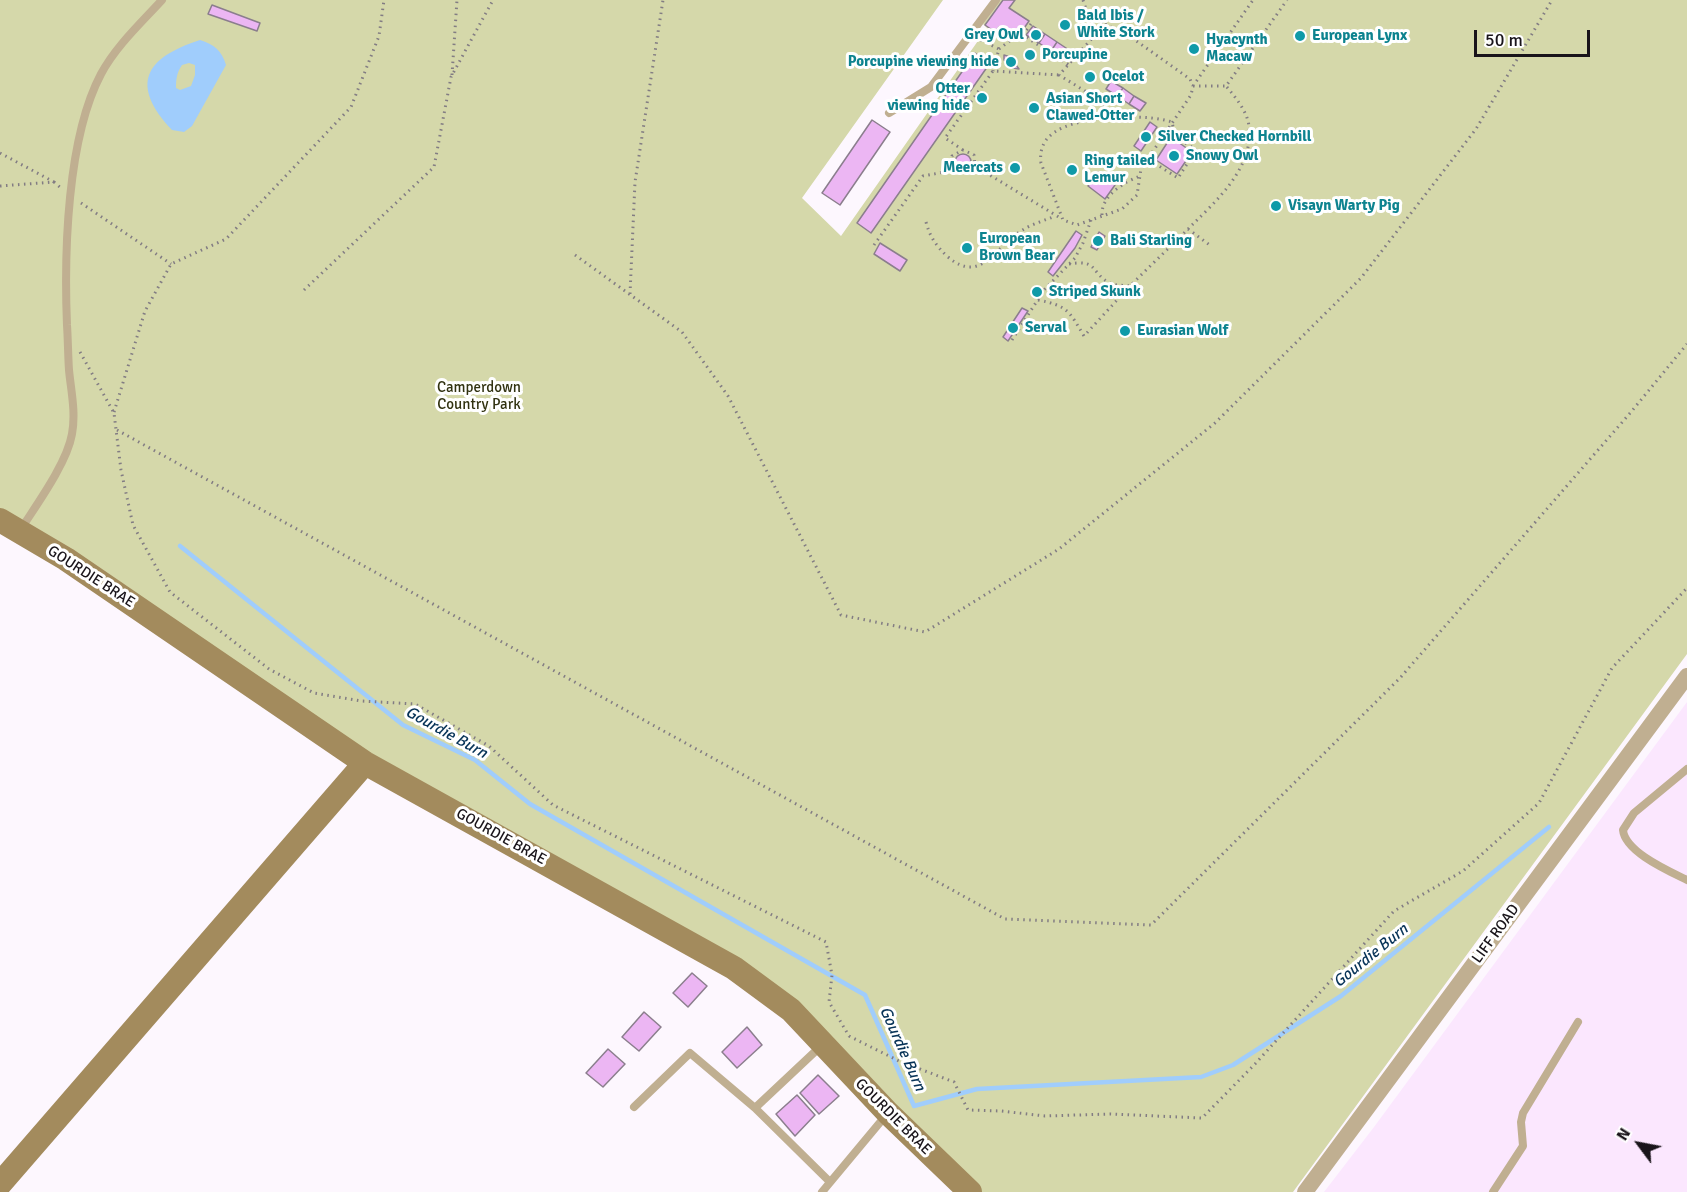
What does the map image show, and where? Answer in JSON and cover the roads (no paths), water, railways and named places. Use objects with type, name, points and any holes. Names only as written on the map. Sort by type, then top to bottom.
[{"type":"street","name":"GOURDIE BRAE","points":[[10,526],[66,559],[365,763],[734,968],[791,1010],[888,1113],[970,1192]]},
{"type":"street","name":"LIFF ROAD","points":[[1309,1190],[1687,676]]},
{"type":"street","points":[[0,1184],[365,763]]},
{"type":"lane","points":[[889,113],[931,87],[996,0]]},
{"type":"lane","points":[[10,526],[67,450],[72,433],[74,410],[66,298],[71,196],[80,138],[90,103],[101,75],[113,56],[160,1]]},
{"type":"lane","points":[[1687,770],[1634,813],[1623,830],[1626,841],[1642,855],[1687,880]]},
{"type":"lane","points":[[1493,1192],[1523,1146],[1521,1122],[1523,1113],[1578,1023]]},
{"type":"lane","points":[[755,1108],[822,1045]]},
{"type":"lane","points":[[634,1107],[690,1053],[755,1108],[830,1182]]},
{"type":"lane","points":[[822,1192],[888,1113]]},
{"type":"water","points":[[200,40],[205,42],[220,52],[226,65],[192,126],[184,132],[172,130],[159,114],[151,99],[148,86],[149,75],[155,65],[166,55]],"holes":[[[189,63],[195,65],[195,75],[191,86],[180,90],[176,88],[177,76],[182,65]]]},
{"type":"waterway","name":"Gourdie Burn","points":[[180,546],[403,725],[475,760],[530,804],[865,995],[914,1106],[977,1089],[1201,1077],[1233,1065],[1341,996],[1549,827]]},
{"type":"place","name":"Bald Ibis / White Stork","points":[[1065,25]]},
{"type":"place","name":"Grey Owl","points":[[1036,35]]},
{"type":"place","name":"European Lynx","points":[[1300,36]]},
{"type":"place","name":"Hyacynth Macaw","points":[[1194,49]]},
{"type":"place","name":"Porcupine","points":[[1030,55]]},
{"type":"place","name":"Porcupine viewing hide","points":[[1011,62]]},
{"type":"place","name":"Ocelot","points":[[1090,77]]},
{"type":"place","name":"Otter viewing hide","points":[[982,98]]},
{"type":"place","name":"Asian Short Clawed-Otter","points":[[1034,108]]},
{"type":"place","name":"Silver Checked Hornbill","points":[[1146,137]]},
{"type":"place","name":"Snowy Owl","points":[[1174,156]]},
{"type":"place","name":"Meercats","points":[[1015,168]]},
{"type":"place","name":"Ring tailed Lemur","points":[[1072,170]]},
{"type":"place","name":"Visayn Warty Pig","points":[[1276,206]]},
{"type":"place","name":"Bali Starling","points":[[1098,241]]},
{"type":"place","name":"European Brown Bear","points":[[967,248]]},
{"type":"place","name":"Striped Skunk","points":[[1037,292]]},
{"type":"place","name":"Serval","points":[[1013,328]]},
{"type":"place","name":"Eurasian Wolf","points":[[1125,331]]},
{"type":"park label","name":"Camperdown Country Park","points":[[479,396]]}]
